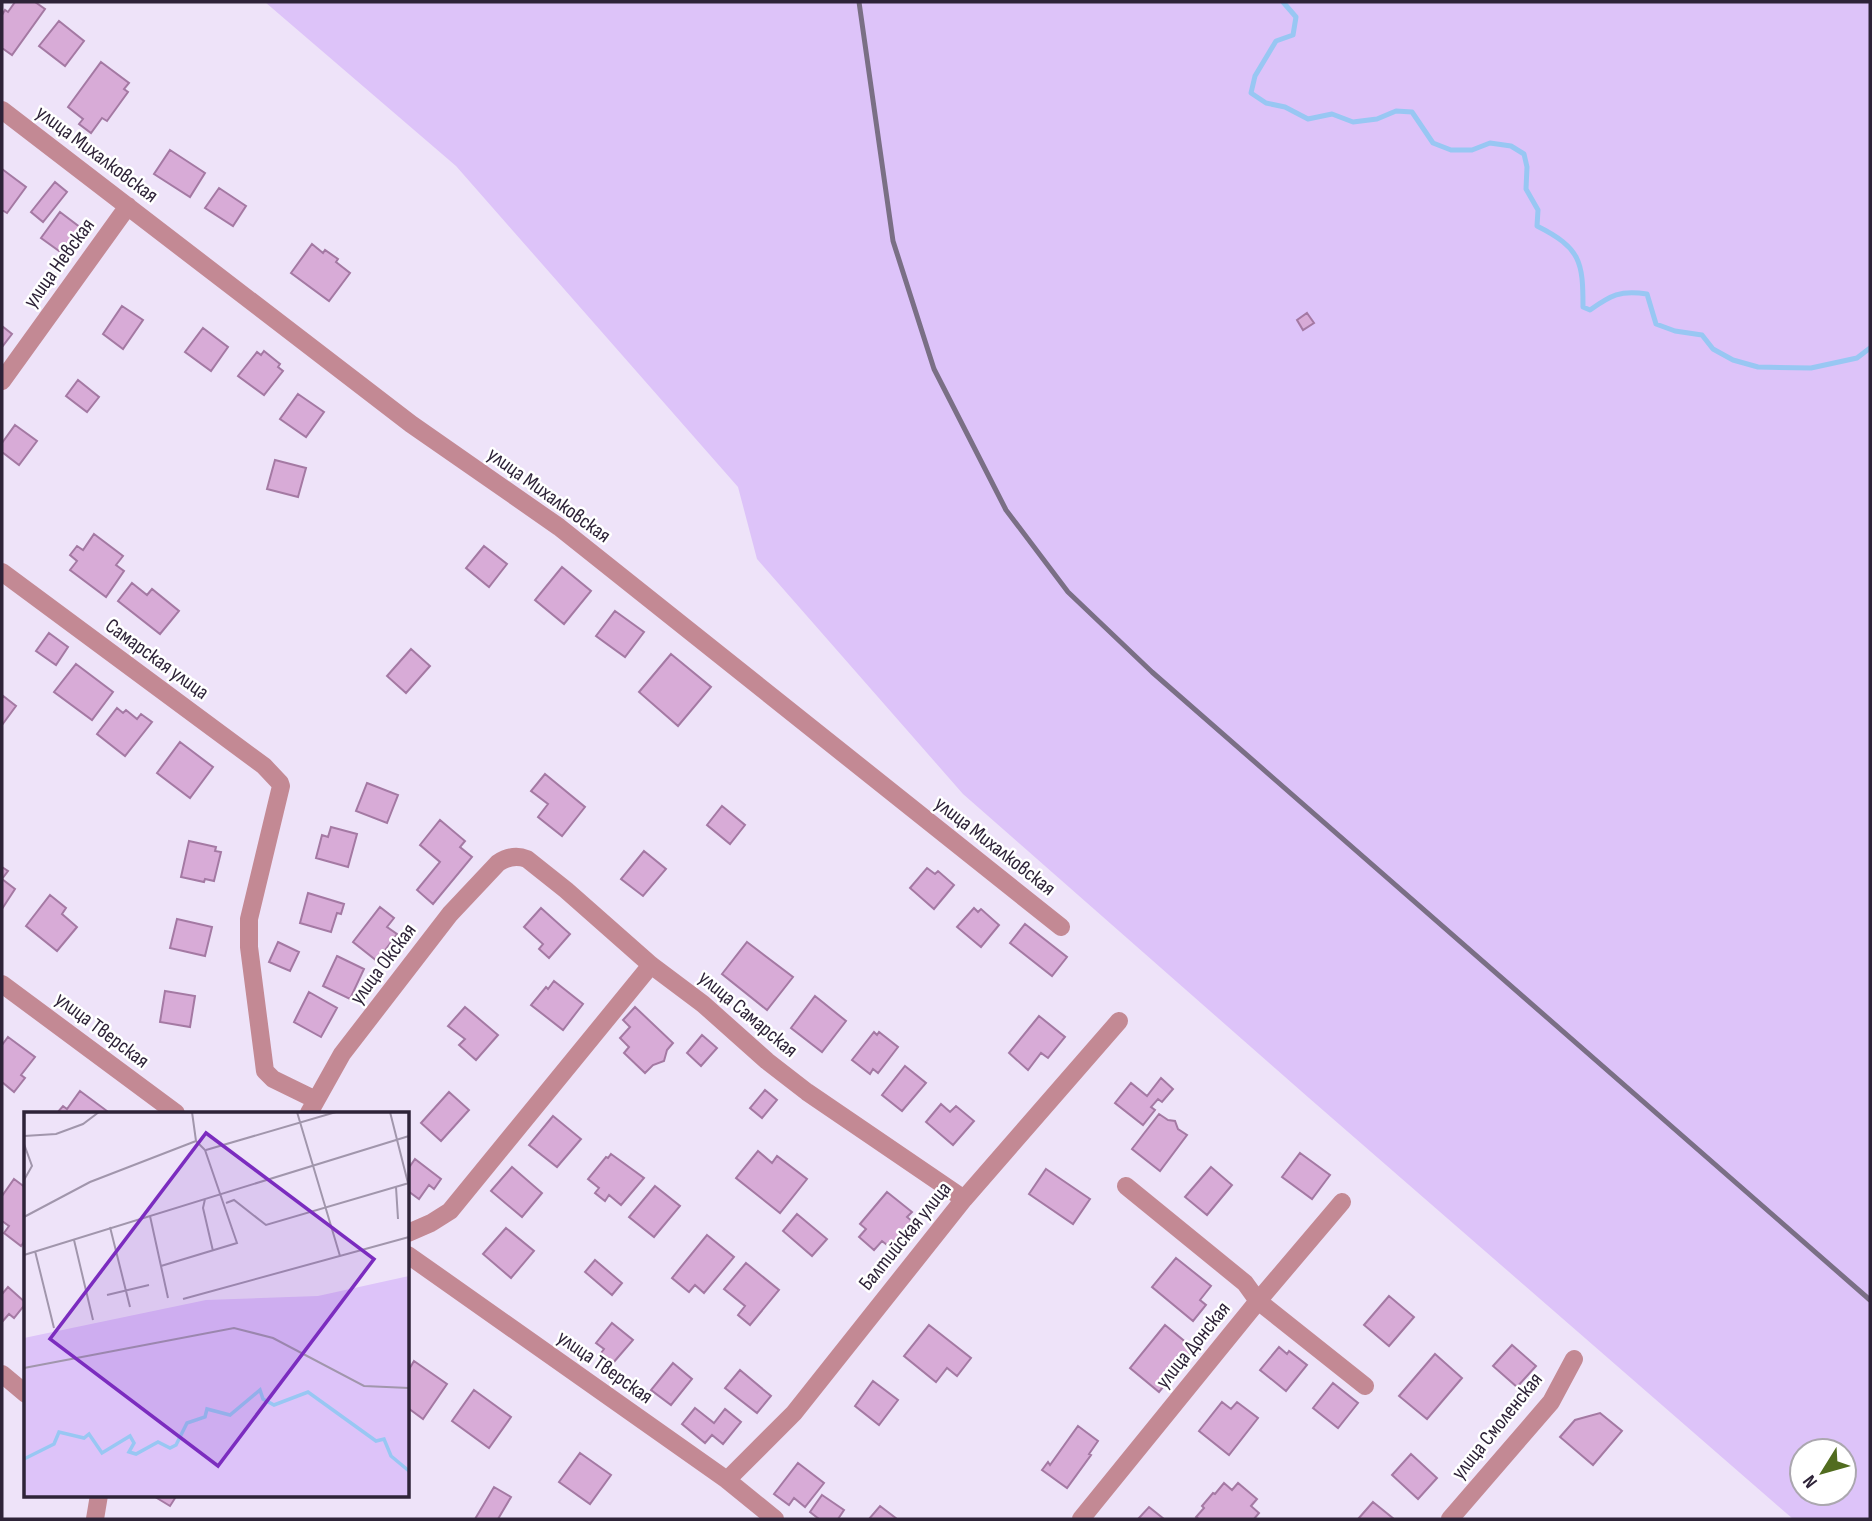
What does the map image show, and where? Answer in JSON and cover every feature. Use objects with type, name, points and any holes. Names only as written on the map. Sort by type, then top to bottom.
[{"type":"street","name":"улица Михалковская","points":[[2,110],[411,424],[559,527],[1061,927]]},
{"type":"street","name":"улица Невская","points":[[2,381],[128,206]]},
{"type":"street","name":"Самарская улица","points":[[2,572],[276,777],[281,786],[249,919],[249,947],[265,1071],[313,1107]]},
{"type":"street","name":"улица Окская","points":[[313,1107],[342,1054],[450,914],[498,863],[510,858]]},
{"type":"street","name":"улица Самарская","points":[[510,858],[527,859],[651,965],[703,1004],[767,1061],[807,1092],[964,1199]]},
{"type":"street","points":[[410,1232],[450,1211],[651,965]]},
{"type":"street","name":"улица Тверская","points":[[2,984],[175,1112]]},
{"type":"street","name":"Балтийская улица","points":[[727,1480],[794,1413],[964,1199],[1119,1021]]},
{"type":"street","points":[[1126,1186],[1245,1283],[1258,1301],[1365,1386]]},
{"type":"street","name":"улица Донская","points":[[1081,1519],[1342,1202]]},
{"type":"street","name":"улица Тверская","points":[[410,1256],[727,1480],[775,1519]]},
{"type":"street","name":"улица Смоленская","points":[[1450,1519],[1552,1402],[1574,1359]]},
{"type":"street","points":[[2,1374],[24,1392]]},
{"type":"street","points":[[95,1519],[99,1496]]},
{"type":"shaded area","points":[[265,2],[1870,2],[1870,1519],[1793,1519],[963,794],[757,559],[738,487],[456,166]]},
{"type":"building","points":[[15,2],[35,2],[45,9],[12,55],[2,48],[2,15],[5,10],[8,12]]},
{"type":"building","points":[[59,21],[84,41],[65,66],[39,46]]},
{"type":"building","points":[[101,62],[129,83],[124,89],[128,92],[107,121],[102,118],[91,133],[79,124],[83,119],[68,107]]},
{"type":"building","points":[[170,150],[205,173],[190,197],[154,174]]},
{"type":"building","points":[[2,169],[26,187],[7,213],[2,210]]},
{"type":"building","points":[[55,182],[67,192],[43,222],[31,212]]},
{"type":"building","points":[[219,188],[246,206],[233,226],[205,208]]},
{"type":"building","points":[[60,212],[85,231],[66,256],[41,238]]},
{"type":"building","points":[[312,244],[323,253],[325,250],[338,259],[336,262],[350,273],[329,301],[291,273]]},
{"type":"building","points":[[122,306],[143,320],[123,349],[103,334]]},
{"type":"building","points":[[1307,313],[1314,323],[1303,330],[1297,320]]},
{"type":"building","points":[[2,326],[12,334],[2,347]]},
{"type":"building","points":[[203,328],[228,347],[211,371],[185,352]]},
{"type":"building","points":[[264,351],[280,364],[278,367],[283,371],[264,395],[238,376],[257,352],[261,355]]},
{"type":"building","points":[[78,380],[99,397],[87,412],[66,396]]},
{"type":"building","points":[[298,394],[324,412],[306,437],[280,419]]},
{"type":"building","points":[[15,425],[37,441],[19,465],[2,452],[2,443]]},
{"type":"building","points":[[275,460],[306,468],[298,497],[267,489]]},
{"type":"building","points":[[94,534],[123,556],[116,565],[124,571],[106,597],[70,570],[77,561],[70,555],[77,546],[83,550]]},
{"type":"building","points":[[484,546],[507,564],[489,587],[466,568]]},
{"type":"building","points":[[562,567],[591,591],[564,624],[535,600]]},
{"type":"building","points":[[132,583],[147,595],[152,589],[179,611],[160,634],[118,601]]},
{"type":"building","points":[[615,611],[644,632],[625,657],[596,636]]},
{"type":"building","points":[[49,633],[68,647],[56,665],[36,651]]},
{"type":"building","points":[[411,649],[430,666],[406,693],[387,676]]},
{"type":"building","points":[[671,654],[711,687],[678,726],[639,692]]},
{"type":"building","points":[[76,664],[113,692],[92,720],[54,692]]},
{"type":"building","points":[[2,695],[16,706],[2,725]]},
{"type":"building","points":[[117,708],[123,713],[126,710],[137,719],[141,714],[152,722],[125,756],[97,734]]},
{"type":"building","points":[[180,742],[213,767],[190,798],[157,773]]},
{"type":"building","points":[[545,774],[585,807],[562,836],[538,817],[548,804],[531,791]]},
{"type":"building","points":[[367,783],[398,795],[387,823],[356,811]]},
{"type":"building","points":[[722,806],[745,825],[730,844],[707,825]]},
{"type":"building","points":[[440,820],[465,841],[460,847],[472,857],[433,904],[417,890],[440,862],[420,845]]},
{"type":"building","points":[[331,827],[357,834],[348,867],[316,858],[322,835],[328,837]]},
{"type":"building","points":[[189,841],[216,847],[215,851],[221,852],[214,881],[205,879],[204,882],[181,877]]},
{"type":"building","points":[[644,851],[666,869],[643,896],[621,879]]},
{"type":"building","points":[[2,867],[8,871],[2,879]]},
{"type":"building","points":[[927,868],[935,874],[938,871],[954,885],[934,909],[910,888]]},
{"type":"building","points":[[2,879],[15,889],[2,909]]},
{"type":"building","points":[[308,893],[344,904],[341,914],[337,913],[331,932],[300,923]]},
{"type":"building","points":[[50,895],[66,908],[62,914],[77,927],[57,951],[26,926]]},
{"type":"building","points":[[380,907],[394,918],[387,927],[397,934],[377,961],[353,942]]},
{"type":"building","points":[[541,908],[570,934],[549,958],[539,949],[543,944],[524,927]]},
{"type":"building","points":[[974,908],[978,912],[981,909],[999,925],[981,947],[957,927]]},
{"type":"building","points":[[177,919],[212,927],[205,956],[170,948]]},
{"type":"building","points":[[1025,924],[1067,957],[1052,976],[1010,943]]},
{"type":"building","points":[[278,942],[299,952],[290,971],[269,962]]},
{"type":"building","points":[[747,942],[793,977],[767,1010],[722,974]]},
{"type":"building","points":[[337,956],[364,969],[350,999],[323,986]]},
{"type":"building","points":[[554,981],[583,1004],[563,1030],[531,1005]]},
{"type":"building","points":[[165,991],[195,996],[190,1027],[160,1022]]},
{"type":"building","points":[[309,992],[337,1008],[321,1037],[294,1022]]},
{"type":"building","points":[[815,996],[846,1021],[822,1052],[791,1028]]},
{"type":"building","points":[[465,1007],[498,1035],[476,1060],[459,1045],[465,1039],[448,1026]]},
{"type":"building","points":[[635,1007],[673,1043],[667,1050],[664,1061],[653,1065],[645,1073],[624,1053],[629,1047],[620,1038],[630,1027],[623,1020]]},
{"type":"building","points":[[1039,1016],[1065,1037],[1048,1058],[1041,1053],[1028,1070],[1009,1053]]},
{"type":"building","points":[[874,1032],[877,1035],[879,1032],[898,1047],[878,1073],[873,1069],[870,1074],[852,1060]]},
{"type":"building","points":[[702,1035],[717,1048],[701,1066],[687,1053]]},
{"type":"building","points":[[8,1037],[35,1057],[21,1075],[25,1078],[14,1092],[2,1082],[2,1045]]},
{"type":"building","points":[[905,1066],[926,1083],[902,1111],[882,1095]]},
{"type":"building","points":[[1161,1078],[1173,1089],[1162,1102],[1158,1099],[1151,1107],[1155,1110],[1143,1125],[1115,1103],[1131,1083],[1147,1096]]},
{"type":"building","points":[[765,1090],[777,1100],[762,1118],[750,1108]]},
{"type":"building","points":[[80,1091],[107,1111],[58,1112],[63,1106],[67,1109]]},
{"type":"building","points":[[449,1092],[469,1110],[441,1141],[421,1123]]},
{"type":"building","points":[[941,1104],[950,1112],[956,1106],[974,1121],[953,1145],[926,1122]]},
{"type":"building","points":[[1159,1114],[1175,1121],[1178,1129],[1187,1135],[1160,1171],[1132,1149]]},
{"type":"building","points":[[553,1116],[581,1139],[557,1167],[529,1145]]},
{"type":"building","points":[[758,1151],[772,1163],[777,1156],[807,1179],[780,1213],[736,1178]]},
{"type":"building","points":[[1300,1153],[1330,1175],[1312,1199],[1282,1177]]},
{"type":"building","points":[[611,1154],[644,1178],[621,1205],[609,1195],[605,1201],[595,1193],[599,1188],[588,1179]]},
{"type":"building","points":[[415,1159],[441,1179],[434,1189],[429,1185],[419,1199],[410,1192],[410,1166]]},
{"type":"building","points":[[512,1167],[542,1193],[522,1217],[491,1191]]},
{"type":"building","points":[[1211,1167],[1232,1185],[1207,1215],[1185,1197]]},
{"type":"building","points":[[1046,1169],[1090,1199],[1073,1224],[1029,1194]]},
{"type":"building","points":[[14,1179],[24,1186],[24,1242],[21,1246],[4,1233],[9,1226],[2,1221],[2,1196]]},
{"type":"building","points":[[655,1186],[680,1206],[654,1237],[629,1217]]},
{"type":"building","points":[[887,1192],[912,1212],[907,1217],[913,1222],[891,1248],[882,1241],[874,1250],[859,1237],[866,1229],[860,1224]]},
{"type":"building","points":[[797,1214],[827,1239],[812,1256],[783,1231]]},
{"type":"building","points":[[506,1228],[534,1251],[511,1278],[483,1254]]},
{"type":"building","points":[[707,1235],[734,1257],[704,1293],[695,1285],[689,1292],[672,1278]]},
{"type":"building","points":[[1176,1258],[1211,1286],[1200,1300],[1206,1305],[1193,1321],[1152,1287]]},
{"type":"building","points":[[595,1260],[622,1283],[612,1295],[585,1272]]},
{"type":"building","points":[[746,1263],[779,1290],[750,1325],[738,1315],[745,1306],[724,1289]]},
{"type":"building","points":[[8,1287],[24,1301],[24,1306],[14,1318],[9,1314],[2,1322],[2,1294]]},
{"type":"building","points":[[1389,1296],[1414,1317],[1389,1346],[1364,1325]]},
{"type":"building","points":[[612,1323],[633,1340],[613,1363],[601,1353],[604,1349],[596,1343]]},
{"type":"building","points":[[929,1325],[971,1358],[957,1376],[947,1368],[936,1382],[904,1356]]},
{"type":"building","points":[[1165,1325],[1194,1349],[1159,1392],[1130,1368]]},
{"type":"building","points":[[1512,1345],[1536,1366],[1517,1387],[1493,1366]]},
{"type":"building","points":[[1279,1347],[1307,1365],[1286,1391],[1260,1370]]},
{"type":"building","points":[[1435,1354],[1462,1378],[1427,1419],[1399,1396]]},
{"type":"building","points":[[414,1361],[447,1384],[423,1419],[410,1409],[410,1368]]},
{"type":"building","points":[[673,1363],[692,1379],[671,1405],[651,1390]]},
{"type":"building","points":[[740,1370],[771,1396],[757,1413],[725,1388]]},
{"type":"building","points":[[873,1381],[898,1400],[879,1425],[855,1406]]},
{"type":"building","points":[[1333,1383],[1358,1403],[1338,1428],[1313,1408]]},
{"type":"building","points":[[474,1390],[511,1417],[489,1448],[452,1421]]},
{"type":"building","points":[[1222,1402],[1231,1409],[1237,1402],[1258,1418],[1229,1455],[1199,1431]]},
{"type":"building","points":[[695,1408],[714,1423],[725,1409],[741,1422],[723,1444],[712,1435],[705,1443],[682,1424]]},
{"type":"building","points":[[1600,1413],[1622,1431],[1593,1465],[1560,1437],[1575,1420]]},
{"type":"building","points":[[1078,1426],[1098,1441],[1067,1488],[1042,1470],[1048,1462],[1050,1465]]},
{"type":"building","points":[[580,1453],[611,1475],[590,1504],[559,1482]]},
{"type":"building","points":[[1411,1454],[1437,1478],[1418,1499],[1392,1475]]},
{"type":"building","points":[[798,1463],[824,1483],[805,1507],[794,1498],[789,1505],[774,1494]]},
{"type":"building","points":[[1224,1483],[1232,1490],[1238,1483],[1257,1499],[1251,1506],[1259,1513],[1254,1519],[1196,1517],[1204,1508],[1202,1506]]},
{"type":"building","points":[[494,1487],[511,1497],[498,1519],[475,1519]]},
{"type":"building","points":[[822,1495],[844,1510],[838,1519],[819,1519],[810,1512]]},
{"type":"building","points":[[154,1496],[176,1496],[170,1506]]},
{"type":"building","points":[[1373,1502],[1394,1519],[1358,1519]]},
{"type":"building","points":[[880,1506],[897,1519],[869,1519]]},
{"type":"building","points":[[1149,1507],[1164,1519],[1138,1519]]},
{"type":"waterway","points":[[1283,2],[1296,17],[1293,35],[1276,41],[1255,76],[1251,93],[1266,103],[1285,107],[1308,119],[1332,114],[1353,122],[1377,119],[1396,111],[1412,112],[1433,143],[1451,150],[1472,150],[1490,143],[1511,146],[1524,154],[1527,167],[1526,189],[1538,210],[1537,226],[1571,249],[1580,267],[1583,307],[1590,310],[1610,297],[1623,293],[1647,294],[1656,324],[1675,331],[1702,335],[1713,349],[1733,360],[1758,367],[1811,368],[1857,358],[1870,348]]},
{"type":"railway","points":[[859,2],[893,241],[934,369],[1006,510],[1068,592],[1152,672],[1870,1300]]}]
